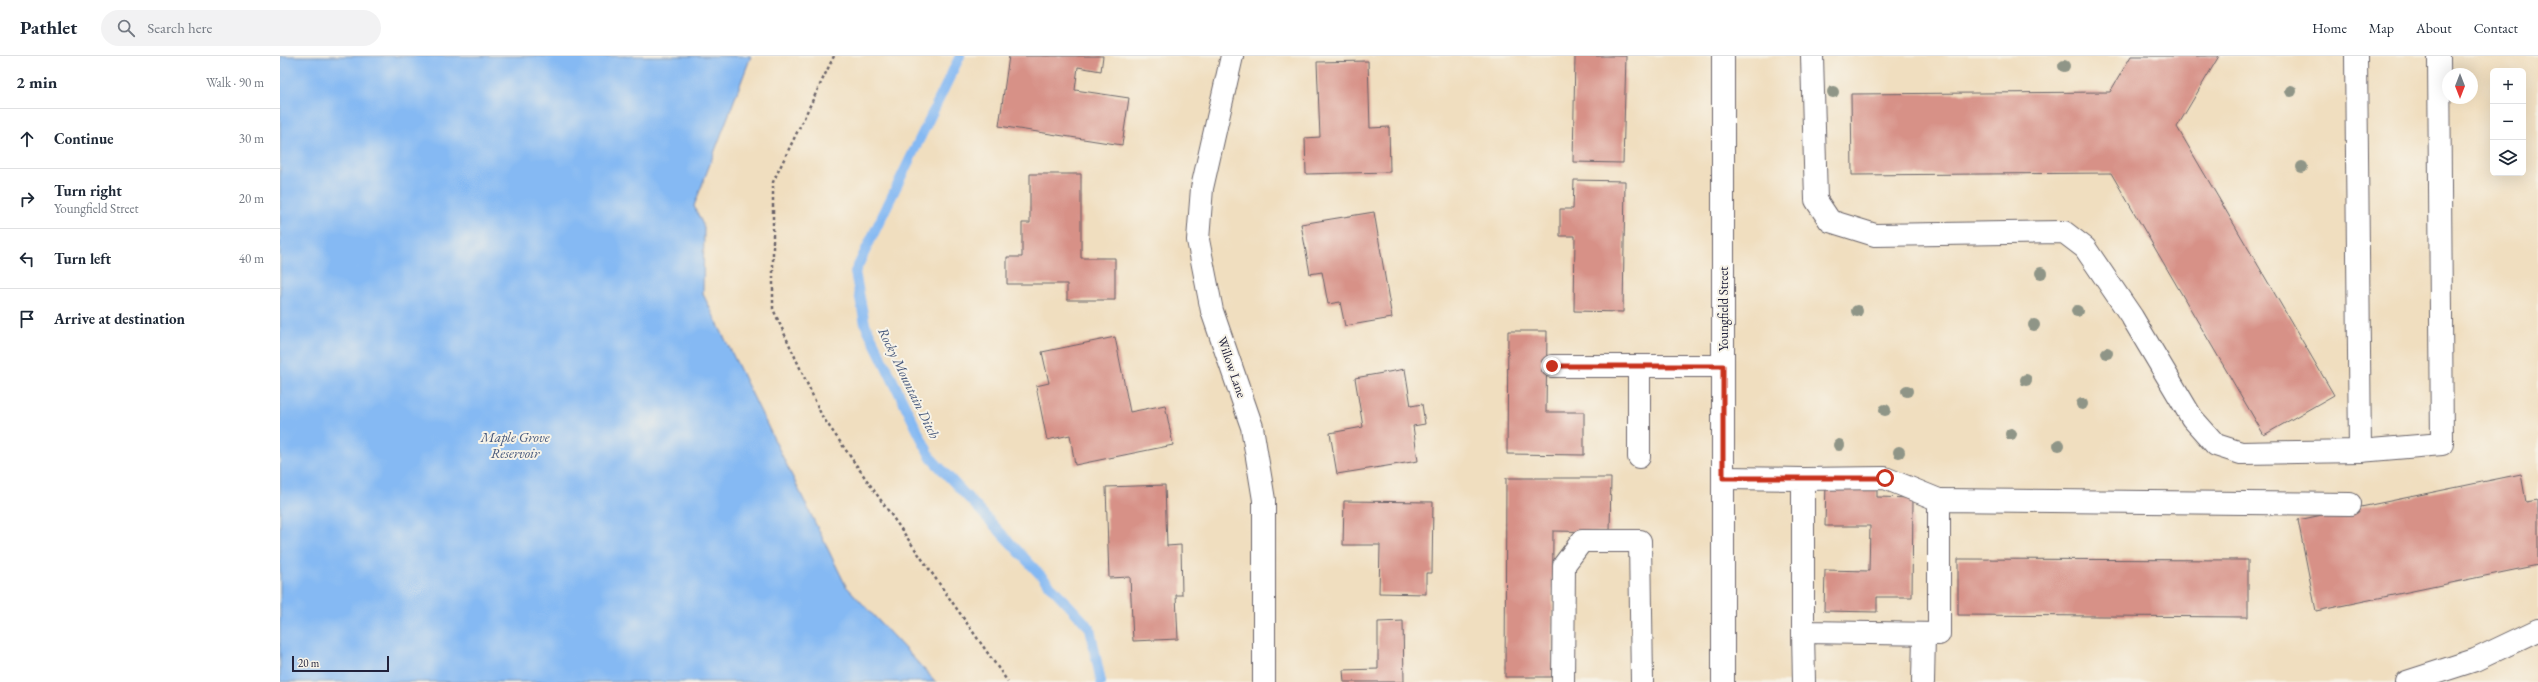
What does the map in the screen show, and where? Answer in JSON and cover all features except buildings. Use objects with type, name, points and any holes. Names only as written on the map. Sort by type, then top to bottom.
[{"type":"street","name":"Willow Lane","points":[[1232,56],[1202,188],[1198,240],[1212,311],[1252,427],[1264,500],[1264,682]]},
{"type":"street","name":"Youngfield Street","points":[[1723,56],[1723,682]]},
{"type":"street","points":[[1812,56],[1816,200],[1830,221],[1875,235],[2064,232],[2085,248],[2132,316],[2192,418],[2216,445],[2241,453],[2360,451],[2442,444],[2438,56]]},
{"type":"street","points":[[2356,56],[2360,451]]},
{"type":"street","points":[[1552,366],[1723,366]]},
{"type":"street","points":[[1639,366],[1639,456]]},
{"type":"street","points":[[1723,478],[1885,478],[1939,500],[2350,504]]},
{"type":"street","points":[[1803,479],[1804,682]]},
{"type":"street","points":[[1803,632],[1939,634],[1939,500]]},
{"type":"street","points":[[1563,682],[1564,565],[1582,541],[1640,541],[1642,682]]},
{"type":"street","points":[[2407,682],[2475,660],[2538,630]]},
{"type":"street","points":[[1923,682],[1924,634]]},
{"type":"path","points":[[834,56],[773,182],[773,309],[822,416],[1008,682]]},
{"type":"water","name":"Maple Grove Reservoir","points":[[280,56],[751,56],[694,206],[704,227],[703,294],[846,586],[936,682],[280,682]]},
{"type":"waterway","name":"Rocky Mountain Ditch","points":[[960,56],[855,272],[865,324],[931,458],[1090,628],[1101,682]]},
{"type":"route","points":[[1552,366],[1723,366],[1723,478],[1885,478]]}]
